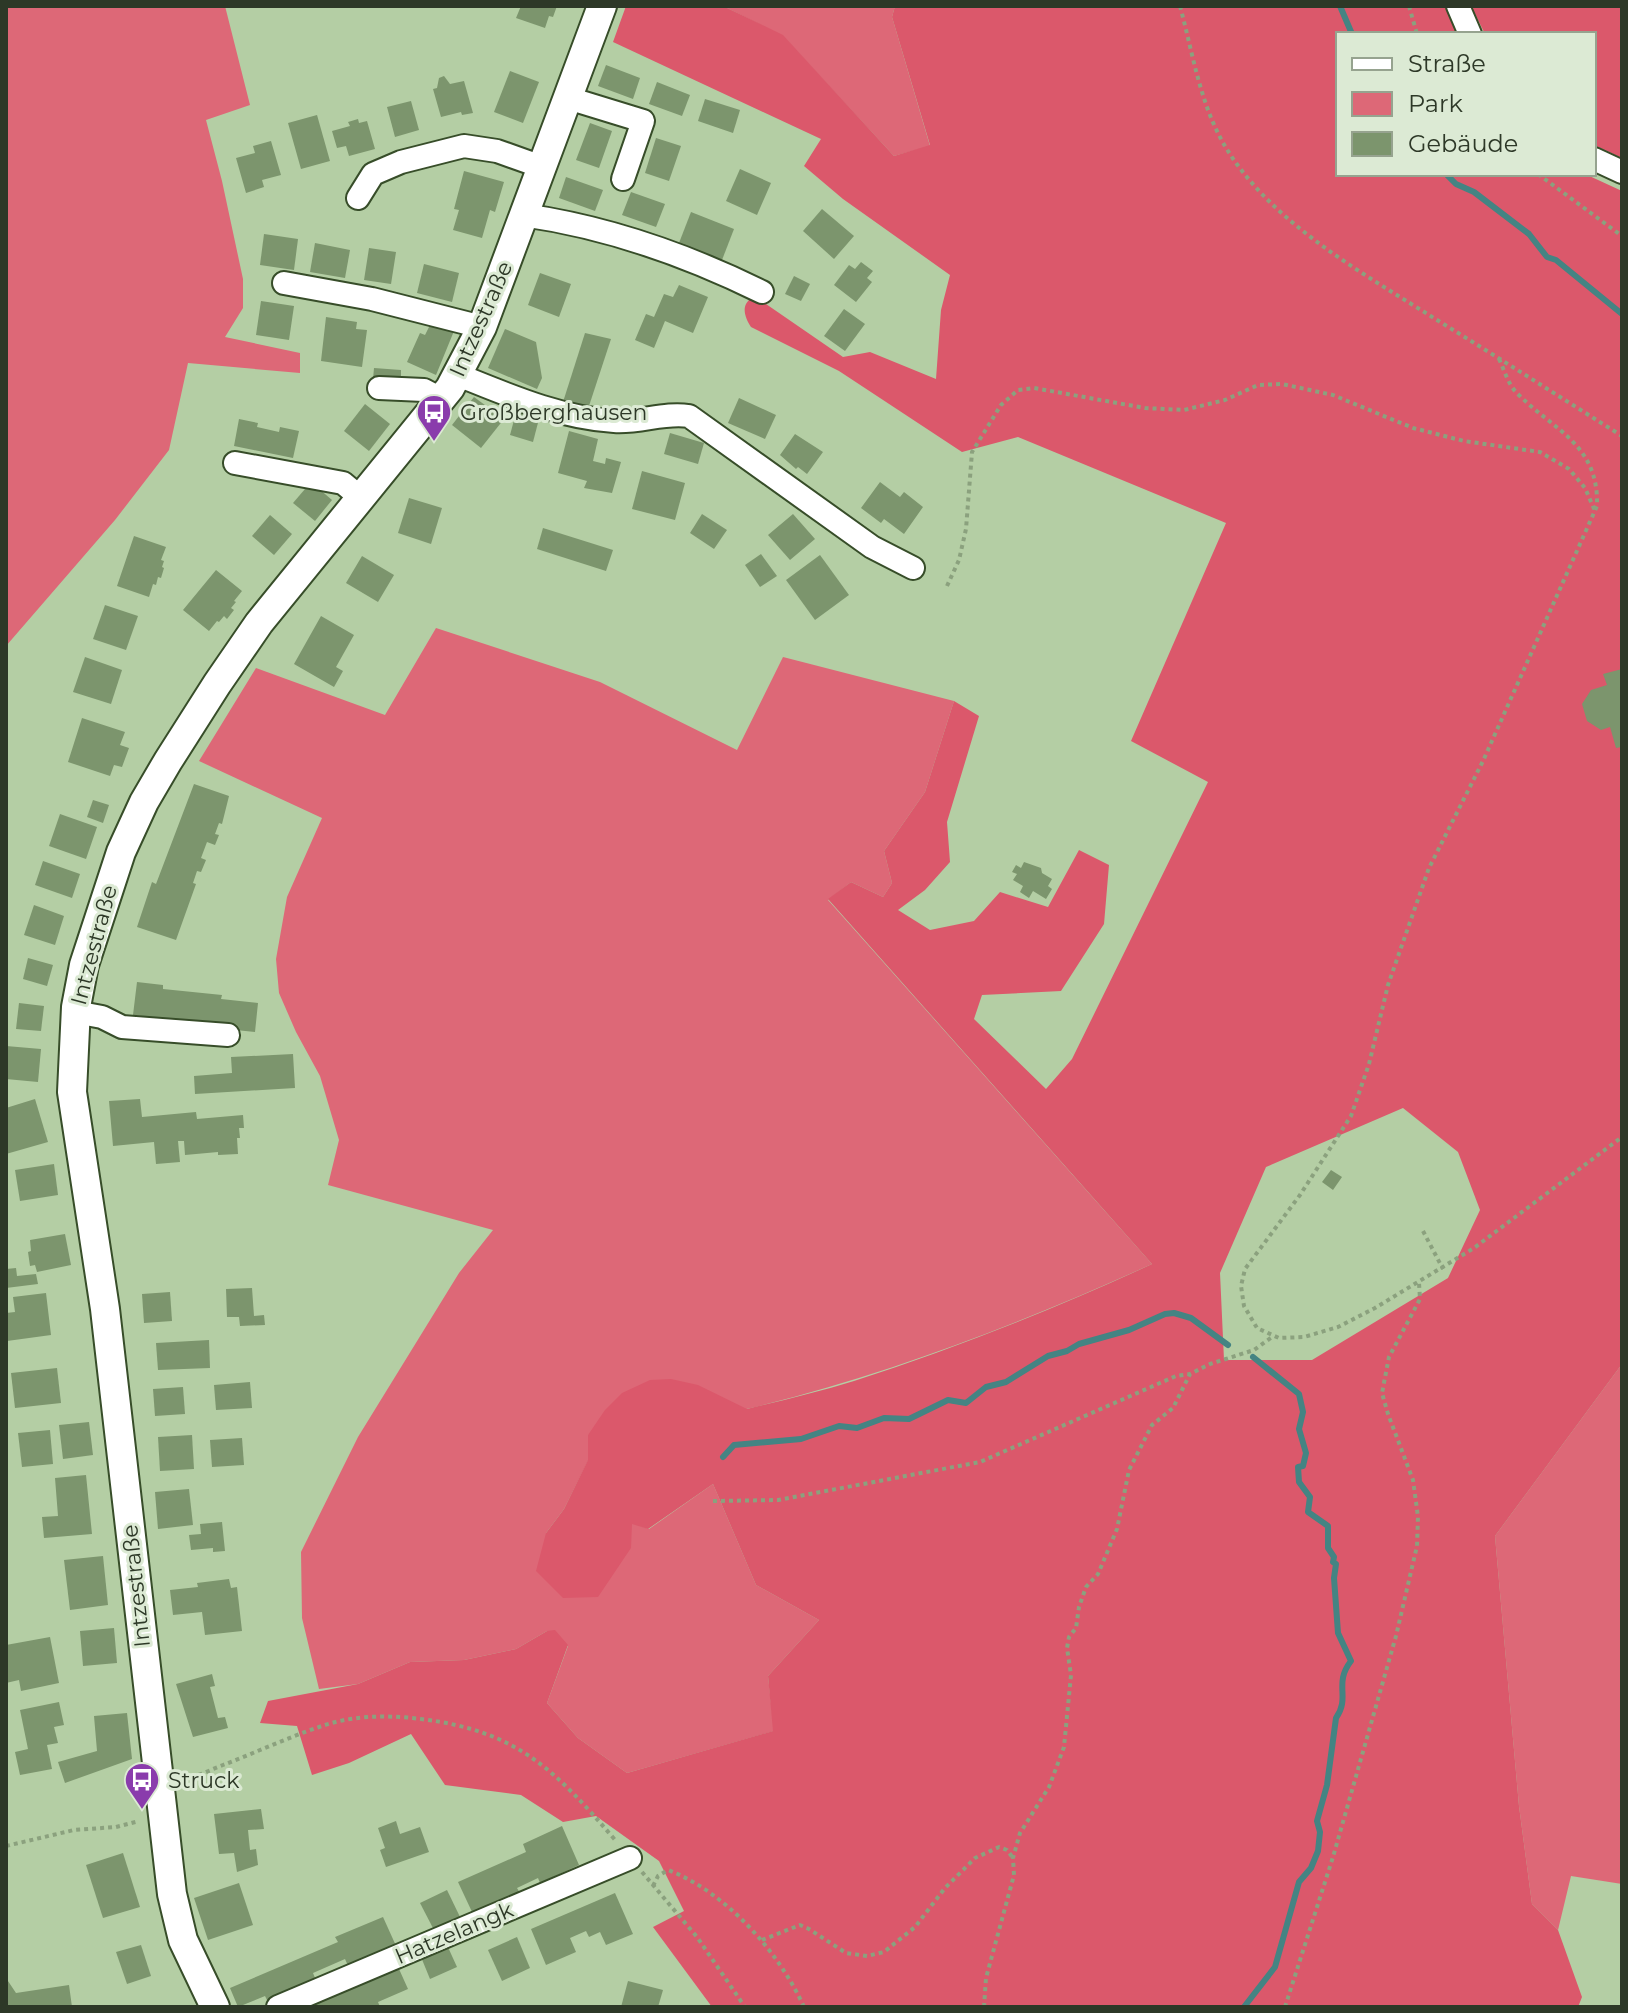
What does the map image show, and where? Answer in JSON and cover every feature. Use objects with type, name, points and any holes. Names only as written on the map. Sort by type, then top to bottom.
[{"type":"main road","name":"Intzestraße","points":[[215,2007],[188,1954],[178,1925],[161,1816],[105,1309],[72,1092],[75,1012],[84,965],[110,883],[144,802],[217,684],[259,623],[458,375],[482,327],[602,6]]},
{"type":"street","points":[[1458,6],[1469,32]]},
{"type":"street","points":[[568,98],[643,121],[623,179]]},
{"type":"street","points":[[358,198],[373,174],[401,162],[464,146],[497,151],[542,167]]},
{"type":"street","points":[[1596,160],[1622,172]]},
{"type":"street","points":[[523,215],[592,227],[642,241],[680,254],[762,292]]},
{"type":"street","points":[[284,283],[372,299],[482,327]]},
{"type":"street","points":[[458,375],[524,401],[609,421],[641,421],[677,414],[689,416],[872,547],[913,568]]},
{"type":"street","points":[[379,388],[424,390],[441,399]]},
{"type":"street","points":[[235,463],[343,483],[361,498]]},
{"type":"street","points":[[75,1012],[102,1017],[122,1027],[228,1035]]},
{"type":"street","name":"Hatzelangk","points":[[278,2007],[630,1858]]},
{"type":"path","points":[[1180,6],[1207,108],[1222,140],[1246,177],[1293,224],[1385,287],[1622,436]]},
{"type":"path","points":[[1409,6],[1416,32]]},
{"type":"path","points":[[1541,176],[1622,236]]},
{"type":"path","points":[[1499,359],[1514,391],[1579,447],[1594,476],[1597,493],[1595,511],[1483,761],[1429,868],[1388,985],[1369,1064],[1351,1116],[1300,1195],[1252,1259],[1242,1277],[1244,1306],[1257,1328],[1272,1337],[1304,1337],[1338,1327],[1443,1269],[1622,1137]]},
{"type":"path","points":[[947,586],[959,560],[966,529],[972,452],[1001,405],[1018,390],[1034,388],[1145,408],[1184,410],[1225,400],[1258,385],[1282,384],[1333,395],[1413,428],[1464,441],[1540,452],[1569,469],[1585,488],[1595,511]]},
{"type":"path","points":[[1423,1231],[1443,1269]]},
{"type":"path","points":[[1285,2007],[1333,1857],[1396,1636],[1417,1546],[1418,1517],[1413,1480],[1382,1393],[1389,1357],[1420,1299],[1419,1283]]},
{"type":"path","points":[[713,1501],[778,1500],[980,1462],[1176,1376],[1190,1374],[1254,1350],[1272,1337]]},
{"type":"path","points":[[984,2007],[986,1978],[1014,1875],[1013,1858],[1020,1833],[1049,1787],[1064,1747],[1071,1675],[1067,1648],[1069,1637],[1076,1628],[1086,1587],[1098,1574],[1117,1529],[1129,1470],[1152,1425],[1173,1408],[1190,1374]]},
{"type":"path","points":[[157,1782],[187,1779],[327,1724],[352,1719],[382,1716],[446,1723],[506,1740],[538,1762],[580,1799],[697,1937],[745,2007]]},
{"type":"path","points":[[6,1846],[74,1830],[116,1827],[161,1816]]},
{"type":"path","points":[[762,1940],[800,1925],[846,1953],[867,1956],[884,1952],[915,1927],[945,1888],[975,1858],[999,1847],[1007,1850],[1013,1858]]},
{"type":"path","points":[[653,1886],[658,1876],[668,1870],[689,1878],[754,1931],[791,1979],[804,2007]]},
{"type":"green space","points":[[6,6],[225,6],[250,105],[206,120],[243,279],[243,308],[225,337],[300,353],[300,373],[188,363],[169,450],[115,520],[6,646]]},
{"type":"green space","points":[[723,6],[895,6],[892,17],[930,146],[894,156],[783,36]]},
{"type":"green space","points":[[436,628],[600,682],[737,750],[783,657],[954,701],[925,792],[884,851],[892,883],[883,897],[851,882],[828,900],[1152,1264],[1005,1327],[854,1379],[731,1413],[588,1435],[589,1459],[564,1509],[546,1533],[632,1523],[649,1529],[713,1484],[756,1585],[819,1620],[768,1676],[774,1731],[627,1773],[578,1738],[547,1703],[568,1646],[547,1631],[516,1649],[464,1660],[410,1662],[358,1684],[319,1689],[302,1618],[301,1552],[358,1437],[459,1273],[493,1230],[328,1185],[339,1140],[320,1076],[279,993],[276,959],[287,897],[322,818],[199,761],[256,668],[385,715]]},
{"type":"green space","points":[[1622,1364],[1622,1884],[1571,1876],[1558,1930],[1532,1904],[1519,1806],[1495,1536]]},
{"type":"shaded area","points":[[626,6],[723,6],[783,35],[894,156],[930,145],[892,17],[895,6],[1447,6],[1457,32],[1336,32],[1336,176],[1589,176],[1622,191],[1622,1364],[1495,1536],[1519,1806],[1532,1904],[1558,1930],[1582,1997],[1578,2007],[712,2007],[653,1927],[684,1911],[659,1861],[596,1816],[563,1822],[521,1795],[445,1785],[411,1734],[349,1763],[312,1775],[297,1726],[260,1723],[268,1701],[358,1684],[410,1662],[464,1660],[516,1649],[547,1631],[555,1630],[568,1645],[547,1703],[578,1738],[627,1773],[773,1731],[768,1676],[819,1620],[756,1585],[713,1484],[648,1529],[632,1524],[631,1548],[598,1597],[563,1598],[536,1571],[546,1533],[564,1509],[588,1460],[588,1435],[605,1410],[622,1393],[650,1380],[671,1379],[698,1385],[747,1409],[814,1392],[968,1341],[1152,1264],[828,899],[851,882],[883,897],[892,883],[884,851],[925,792],[954,701],[979,716],[947,822],[950,862],[925,890],[898,910],[930,930],[974,921],[1000,892],[1048,907],[1079,850],[1109,865],[1104,924],[1061,991],[982,995],[974,1019],[1046,1089],[1072,1059],[1208,782],[1131,741],[1226,523],[1018,437],[962,452],[839,371],[751,327],[745,308],[752,298],[766,304],[843,357],[870,352],[936,379],[941,310],[950,275],[843,199],[804,166],[821,139],[613,42]],"holes":[[[1403,1108],[1458,1152],[1480,1210],[1448,1278],[1312,1360],[1224,1360],[1220,1273],[1266,1167]]]},
{"type":"shaded area","points":[[1471,6],[1622,6],[1622,158],[1596,146],[1596,32],[1484,32]]},
{"type":"building","points":[[521,6],[557,6],[545,28],[516,18]]},
{"type":"building","points":[[606,65],[640,78],[633,99],[598,86]]},
{"type":"building","points":[[510,71],[539,82],[523,123],[494,112]]},
{"type":"building","points":[[444,76],[450,84],[464,81],[473,113],[462,115],[461,112],[441,117],[433,89],[437,88],[439,78]]},
{"type":"building","points":[[657,82],[690,95],[682,116],[649,104]]},
{"type":"building","points":[[705,99],[740,110],[733,133],[698,121]]},
{"type":"building","points":[[411,101],[419,130],[395,137],[387,107]]},
{"type":"building","points":[[317,115],[330,161],[301,169],[288,123]]},
{"type":"building","points":[[358,119],[359,123],[367,121],[375,149],[349,156],[346,146],[337,148],[332,131],[350,126],[348,122]]},
{"type":"building","points":[[590,123],[612,131],[599,168],[576,160]]},
{"type":"building","points":[[656,138],[681,146],[669,181],[645,173]]},
{"type":"building","points":[[271,141],[281,175],[262,180],[264,187],[246,193],[236,158],[255,153],[253,146]]},
{"type":"building","points":[[740,169],[771,183],[757,215],[726,201]]},
{"type":"building","points":[[464,171],[504,182],[495,212],[490,210],[482,238],[453,230],[459,210],[454,209]]},
{"type":"building","points":[[566,177],[603,190],[595,211],[559,198]]},
{"type":"building","points":[[631,192],[665,204],[656,227],[622,215]]},
{"type":"building","points":[[822,209],[854,236],[834,259],[803,231]]},
{"type":"building","points":[[691,212],[734,229],[722,260],[679,243]]},
{"type":"building","points":[[264,234],[298,239],[294,270],[260,265]]},
{"type":"building","points":[[315,243],[350,250],[345,278],[310,272]]},
{"type":"building","points":[[369,248],[396,252],[391,284],[364,280]]},
{"type":"building","points":[[861,262],[873,271],[867,278],[872,282],[856,302],[834,285],[849,265],[855,269]]},
{"type":"building","points":[[424,264],[459,273],[452,302],[417,293]]},
{"type":"building","points":[[540,273],[571,284],[559,317],[528,305]]},
{"type":"building","points":[[794,276],[810,284],[801,301],[785,294]]},
{"type":"building","points":[[679,285],[708,297],[693,333],[665,321],[654,348],[635,340],[646,314],[654,317],[664,294],[673,297]]},
{"type":"building","points":[[261,301],[294,306],[289,340],[256,335]]},
{"type":"building","points":[[844,309],[865,324],[845,351],[824,336]]},
{"type":"building","points":[[326,317],[357,322],[356,329],[367,330],[362,367],[321,361]]},
{"type":"building","points":[[430,325],[454,331],[436,375],[407,362],[420,333],[425,335]]},
{"type":"building","points":[[505,329],[536,342],[542,378],[537,389],[488,368]]},
{"type":"building","points":[[585,333],[611,339],[588,409],[563,402]]},
{"type":"building","points":[[374,368],[401,370],[401,380],[373,379]]},
{"type":"building","points":[[474,397],[504,419],[481,448],[452,425]]},
{"type":"building","points":[[739,398],[776,415],[765,439],[728,423]]},
{"type":"building","points":[[365,404],[390,424],[369,451],[344,431]]},
{"type":"building","points":[[517,409],[540,415],[533,442],[510,435]]},
{"type":"building","points":[[239,419],[279,432],[280,427],[299,431],[293,458],[234,446]]},
{"type":"building","points":[[569,431],[598,439],[593,461],[605,464],[606,458],[621,462],[612,493],[584,488],[587,481],[558,473]]},
{"type":"building","points":[[670,433],[704,443],[698,464],[664,454]]},
{"type":"building","points":[[795,434],[823,452],[807,474],[780,455]]},
{"type":"building","points":[[642,471],[685,483],[675,520],[632,509]]},
{"type":"building","points":[[311,482],[332,500],[315,521],[293,503]]},
{"type":"building","points":[[880,482],[900,497],[904,492],[923,507],[904,534],[884,519],[881,523],[861,508]]},
{"type":"building","points":[[409,498],[442,508],[431,544],[398,533]]},
{"type":"building","points":[[702,514],[727,530],[714,549],[690,533]]},
{"type":"building","points":[[793,514],[815,539],[790,560],[768,535]]},
{"type":"building","points":[[270,515],[292,534],[274,555],[252,536]]},
{"type":"building","points":[[543,528],[613,550],[606,571],[537,549]]},
{"type":"building","points":[[134,536],[166,547],[161,560],[164,561],[164,568],[161,578],[158,577],[156,585],[153,584],[149,597],[117,586]]},
{"type":"building","points":[[761,554],[777,576],[760,587],[745,565]]},
{"type":"building","points":[[820,555],[849,595],[815,620],[786,580]]},
{"type":"building","points":[[362,556],[394,575],[378,602],[346,583]]},
{"type":"building","points":[[216,570],[242,591],[227,619],[224,616],[209,631],[183,610]]},
{"type":"building","points":[[105,605],[138,616],[126,650],[93,639]]},
{"type":"building","points":[[321,616],[354,635],[336,667],[343,671],[334,687],[294,664]]},
{"type":"building","points":[[85,657],[122,670],[111,704],[73,692]]},
{"type":"building","points":[[1622,669],[1622,747],[1616,748],[1610,727],[1601,730],[1587,721],[1582,704],[1591,690],[1607,685],[1603,674]]},
{"type":"building","points":[[82,718],[125,732],[120,745],[129,748],[122,767],[114,765],[110,776],[68,762]]},
{"type":"building","points":[[194,784],[229,796],[222,824],[219,823],[215,834],[219,835],[215,845],[207,842],[201,858],[206,860],[201,872],[197,871],[193,883],[196,884],[176,940],[137,927],[152,882],[156,884]]},
{"type":"building","points":[[93,800],[109,805],[103,823],[87,817]]},
{"type":"building","points":[[60,814],[97,827],[86,859],[49,846]]},
{"type":"building","points":[[43,861],[80,874],[72,898],[35,885]]},
{"type":"building","points":[[1024,862],[1041,868],[1042,873],[1052,879],[1048,886],[1052,889],[1046,899],[1033,891],[1029,898],[1020,892],[1023,886],[1013,880],[1017,874],[1012,872],[1016,865],[1021,868]]},
{"type":"building","points":[[34,905],[64,916],[55,945],[24,935]]},
{"type":"building","points":[[28,958],[53,965],[47,986],[23,979]]},
{"type":"building","points":[[137,982],[163,985],[163,989],[222,995],[221,999],[258,1003],[255,1032],[133,1015]]},
{"type":"building","points":[[19,1003],[44,1006],[41,1031],[16,1029]]},
{"type":"building","points":[[6,1046],[41,1049],[38,1082],[6,1079]]},
{"type":"building","points":[[293,1054],[295,1088],[195,1094],[194,1076],[232,1073],[231,1057]]},
{"type":"building","points":[[35,1099],[48,1142],[6,1154],[6,1108]]},
{"type":"building","points":[[140,1099],[142,1117],[196,1112],[197,1119],[243,1115],[244,1128],[239,1128],[240,1138],[237,1138],[238,1154],[185,1155],[184,1141],[178,1141],[180,1162],[156,1164],[154,1142],[113,1146],[109,1101]]},
{"type":"building","points":[[54,1164],[58,1195],[20,1201],[15,1170]]},
{"type":"building","points":[[1331,1170],[1342,1177],[1333,1190],[1322,1182]]},
{"type":"building","points":[[65,1234],[71,1265],[37,1272],[35,1265],[30,1266],[30,1240]]},
{"type":"building","points":[[16,1268],[17,1276],[36,1274],[38,1284],[6,1288],[6,1269]]},
{"type":"building","points":[[252,1288],[254,1316],[264,1315],[265,1325],[240,1326],[239,1317],[227,1317],[226,1289]]},
{"type":"building","points":[[170,1292],[172,1321],[144,1323],[142,1294]]},
{"type":"building","points":[[46,1293],[51,1335],[7,1341],[6,1313],[15,1312],[13,1297]]},
{"type":"building","points":[[209,1340],[210,1368],[158,1370],[156,1343]]},
{"type":"building","points":[[57,1368],[61,1403],[15,1408],[11,1373]]},
{"type":"building","points":[[250,1382],[252,1408],[216,1410],[214,1385]]},
{"type":"building","points":[[183,1387],[185,1414],[155,1416],[153,1389]]},
{"type":"building","points":[[89,1422],[93,1455],[63,1459],[59,1425]]},
{"type":"building","points":[[50,1430],[53,1464],[22,1467],[18,1433]]},
{"type":"building","points":[[192,1435],[194,1469],[160,1471],[158,1437]]},
{"type":"building","points":[[242,1438],[244,1465],[212,1467],[210,1440]]},
{"type":"building","points":[[86,1475],[92,1534],[44,1538],[42,1517],[58,1516],[55,1478]]},
{"type":"building","points":[[189,1489],[193,1525],[158,1529],[155,1492]]},
{"type":"building","points":[[222,1522],[225,1551],[213,1552],[213,1548],[191,1550],[189,1535],[201,1534],[200,1524]]},
{"type":"building","points":[[103,1556],[108,1605],[70,1610],[64,1560]]},
{"type":"building","points":[[229,1579],[231,1588],[237,1587],[242,1631],[205,1635],[202,1612],[173,1615],[170,1590]]},
{"type":"building","points":[[114,1628],[117,1663],[83,1666],[80,1631]]},
{"type":"building","points":[[50,1637],[59,1683],[21,1691],[19,1680],[6,1683],[6,1645]]},
{"type":"building","points":[[212,1674],[215,1686],[210,1687],[218,1718],[225,1717],[228,1728],[193,1737],[176,1684]]},
{"type":"building","points":[[59,1702],[64,1725],[54,1727],[58,1743],[47,1745],[52,1769],[20,1775],[15,1752],[28,1749],[20,1710]]},
{"type":"building","points":[[127,1713],[132,1759],[65,1783],[58,1762],[97,1751],[94,1716]]},
{"type":"building","points":[[261,1809],[264,1829],[248,1830],[250,1850],[256,1849],[258,1865],[237,1872],[234,1853],[219,1854],[214,1814]]},
{"type":"building","points":[[396,1821],[400,1834],[420,1827],[429,1852],[386,1867],[380,1850],[385,1848],[378,1828]]},
{"type":"building","points":[[562,1826],[579,1865],[540,1883],[538,1878],[517,1888],[520,1893],[473,1914],[458,1882],[526,1852],[523,1844]]},
{"type":"building","points":[[123,1853],[140,1907],[103,1918],[86,1865]]},
{"type":"building","points":[[239,1883],[253,1925],[208,1940],[194,1898]]},
{"type":"building","points":[[447,1890],[461,1919],[435,1932],[420,1903]]},
{"type":"building","points":[[615,1893],[633,1934],[606,1945],[600,1932],[589,1937],[586,1931],[570,1938],[576,1952],[546,1965],[531,1929]]},
{"type":"building","points":[[383,1917],[397,1948],[349,1968],[345,1959],[313,1973],[317,1983],[269,2004],[265,1996],[238,2007],[230,1988],[338,1942],[335,1937]]},
{"type":"building","points":[[517,1937],[530,1968],[502,1981],[488,1950]]},
{"type":"building","points":[[141,1945],[151,1976],[127,1984],[116,1952]]},
{"type":"building","points":[[447,1945],[457,1967],[430,1979],[421,1957]]},
{"type":"building","points":[[399,1969],[408,1989],[378,2002],[380,2007],[306,2007]]},
{"type":"building","points":[[6,1978],[16,1993],[69,1985],[72,2007],[6,2007]]},
{"type":"building","points":[[628,1981],[663,1990],[658,2007],[621,2007]]},
{"type":"waterway","points":[[1340,6],[1351,32]]},
{"type":"waterway","points":[[1448,176],[1529,234],[1547,257],[1556,260],[1622,314]]},
{"type":"waterway","points":[[723,1457],[734,1445],[801,1439],[839,1426],[857,1428],[884,1418],[909,1419],[948,1400],[966,1403],[986,1387],[1006,1382],[1048,1356],[1129,1330],[1165,1314],[1191,1318],[1228,1345]]},
{"type":"waterway","points":[[1244,2007],[1275,1967],[1299,1882],[1311,1868],[1318,1851],[1320,1832],[1317,1821],[1327,1785],[1336,1718],[1342,1703],[1343,1677],[1351,1661],[1338,1633],[1334,1578],[1336,1564],[1328,1548],[1328,1526],[1308,1512],[1310,1497],[1299,1482],[1298,1467],[1303,1466],[1306,1453],[1299,1429],[1303,1412],[1299,1394],[1253,1357]]},
{"type":"place","name":"Großberghausen","points":[[434,443]]},
{"type":"place","name":"Struck","points":[[142,1811]]}]
